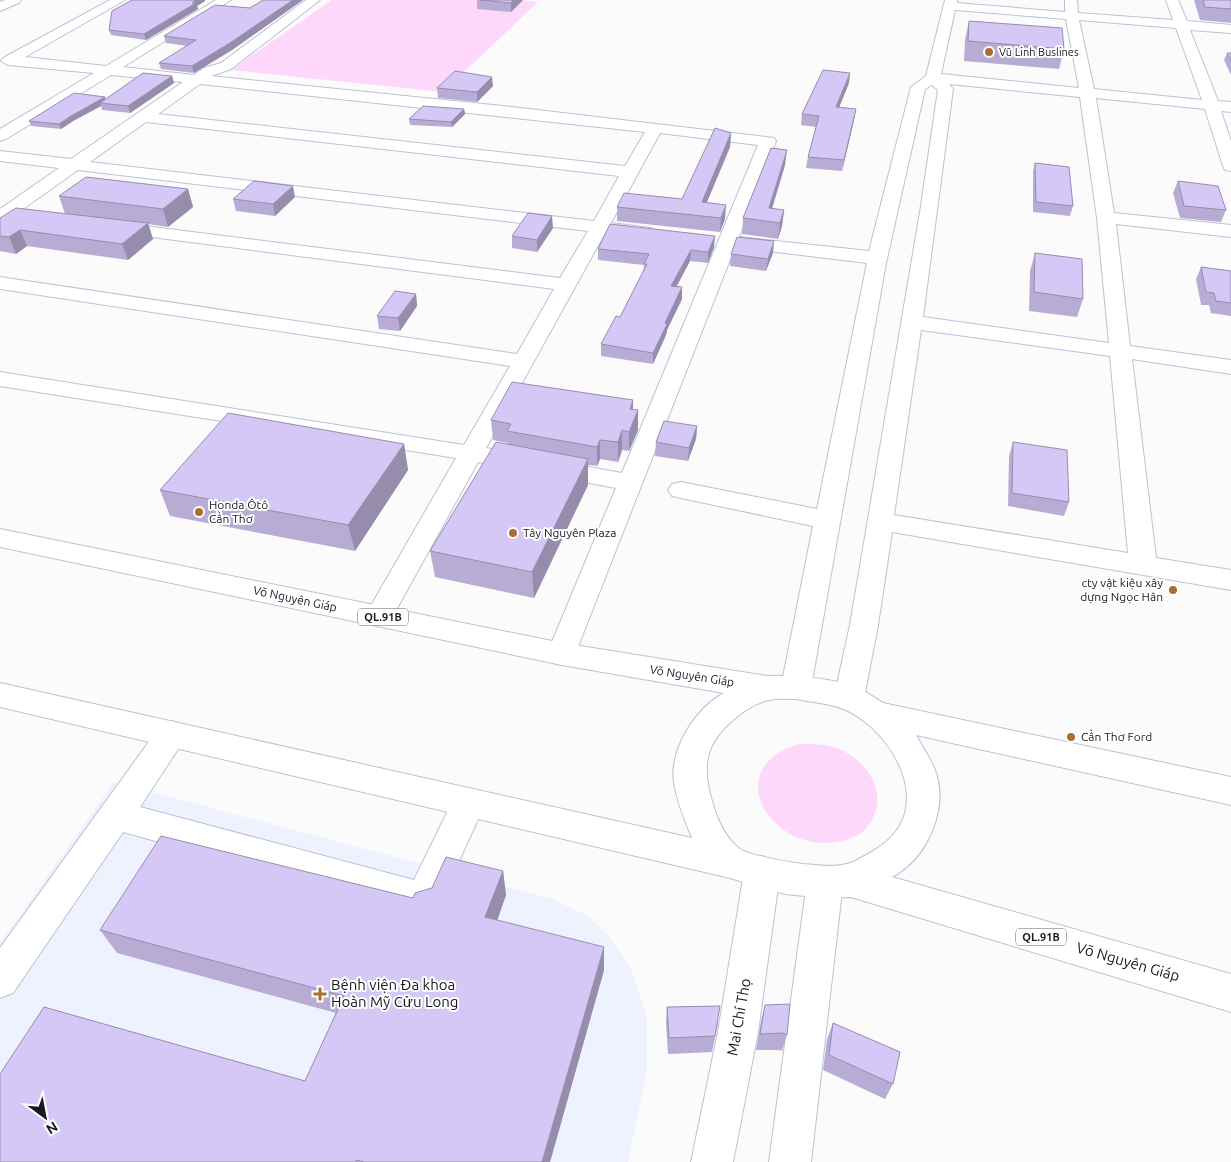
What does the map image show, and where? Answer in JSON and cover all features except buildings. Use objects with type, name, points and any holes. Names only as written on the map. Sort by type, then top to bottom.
[{"type":"main road","points":[[0,7],[15,0]]},
{"type":"main road","points":[[3,58],[23,52],[120,0]]},
{"type":"main road","points":[[0,136],[225,0]]},
{"type":"main road","points":[[3,215],[204,75],[226,66],[314,0]]},
{"type":"main road","points":[[1071,0],[1072,16],[1088,98],[1106,218],[1122,352],[1143,566]]},
{"type":"main road","points":[[1172,0],[1213,110],[1231,166]]},
{"type":"main road","points":[[746,867],[710,840],[698,811],[690,781],[692,751],[708,723],[733,702],[781,688],[827,520],[877,258],[933,85],[951,3],[1072,16],[1231,29]]},
{"type":"main road","points":[[23,52],[124,62],[204,75],[768,141],[719,240],[631,483],[562,654]]},
{"type":"main road","points":[[3,58],[110,70],[204,75]]},
{"type":"main road","points":[[933,85],[1213,110],[1231,108]]},
{"type":"main road","points":[[790,1162],[838,882],[893,858],[914,834],[923,804],[919,771],[902,739],[863,706],[864,624],[912,322],[933,85]]},
{"type":"main road","points":[[1213,110],[1231,116]]},
{"type":"main road","points":[[144,117],[629,172]]},
{"type":"main road","points":[[379,616],[655,128]]},
{"type":"main road","points":[[0,156],[663,234]]},
{"type":"main road","points":[[3,215],[35,217]]},
{"type":"main road","points":[[1106,218],[1231,231]]},
{"type":"main road","points":[[94,224],[565,285]]},
{"type":"main road","points":[[719,240],[877,258]]},
{"type":"main road","points":[[0,283],[523,361]]},
{"type":"main road","points":[[912,322],[1231,367]]},
{"type":"main road","points":[[0,379],[470,453],[631,483]]},
{"type":"main road","points":[[681,490],[827,520]]},
{"type":"main road","points":[[881,522],[1231,580]]},
{"type":"main road","name":"Võ Nguyên Giáp","points":[[0,538],[562,654],[781,688]]},
{"type":"main road","name":"QL.91B","points":[[781,688],[1231,791]]},
{"type":"main road","name":"QL.91B","points":[[0,695],[469,802],[746,867],[785,878],[838,882]]},
{"type":"main road","points":[[0,980],[172,734]]},
{"type":"main road","points":[[115,815],[423,899],[469,802]]},
{"type":"main road","name":"Mai Chí Thọ","points":[[712,1162],[738,1032],[746,867]]},
{"type":"main road","name":"Võ Nguyên Giáp","points":[[838,882],[1231,993]]},
{"type":"shaded area","points":[[332,0],[518,0],[538,2],[443,92],[231,70]]},
{"type":"shaded area","points":[[799,744],[814,744],[837,748],[855,759],[869,774],[877,793],[875,813],[865,829],[856,836],[829,843],[804,840],[782,829],[767,813],[759,794],[760,775],[773,757]]},
{"type":"shaded area","name":"Bệnh viện Đa khoa Hoàn Mỹ Cửu Long","points":[[114,782],[553,899],[588,916],[608,935],[631,969],[647,1018],[647,1070],[628,1162],[0,1162],[0,943]]},
{"type":"place","name":"Vũ Linh Buslines","points":[[989,52]]},
{"type":"place","name":"Honda Ôtô Cần Thơ","points":[[199,512]]},
{"type":"place","name":"Tây Nguyên Plaza","points":[[513,533]]},
{"type":"place","name":"cty vật kiệu xây dựng Ngọc Hân","points":[[1173,590]]},
{"type":"place","name":"Cần Thơ Ford","points":[[1071,737]]},
{"type":"place","name":"Bệnh viện Đa khoa Hoàn Mỹ Cửu Long","points":[[320,994]]}]
